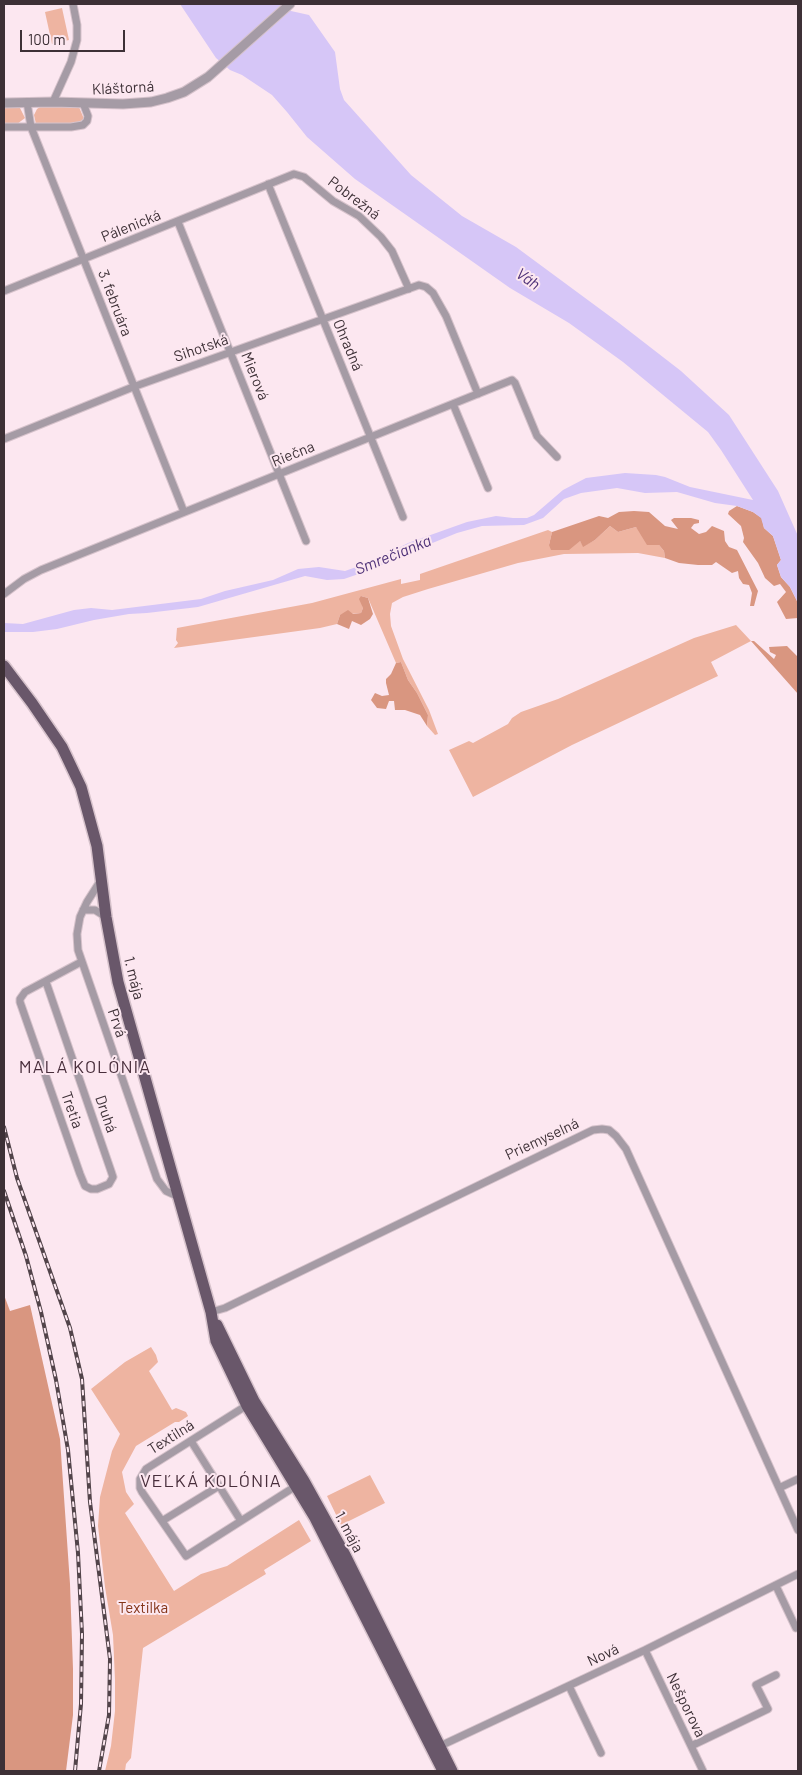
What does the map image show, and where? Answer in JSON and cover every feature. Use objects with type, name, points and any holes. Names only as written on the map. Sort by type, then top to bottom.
[{"type":"main road","name":"1. mája","points":[[4,666],[50,728],[72,766],[81,788],[93,827],[118,982],[211,1312],[216,1341],[338,1562],[436,1748],[452,1771]]},
{"type":"main road","name":"1. mája","points":[[251,1403],[318,1505],[345,1555],[436,1748],[442,1771]]},
{"type":"street","points":[[54,102],[71,62],[77,40],[77,25],[72,4]]},
{"type":"street","name":"Kláštorná","points":[[4,102],[138,103],[167,98],[193,87],[217,70],[290,4]]},
{"type":"street","name":"3. februára","points":[[27,102],[31,126],[184,512]]},
{"type":"street","name":"Kláštorná","points":[[4,127],[71,127],[83,125],[87,122],[88,116],[83,103]]},
{"type":"street","name":"Pobrežná","points":[[268,184],[292,174],[297,174],[304,177],[333,201],[359,216],[389,247],[409,289]]},
{"type":"street","name":"Pálenická","points":[[4,291],[268,184]]},
{"type":"street","name":"Ohradná","points":[[268,184],[403,517]]},
{"type":"street","name":"Mierová","points":[[178,222],[306,541]]},
{"type":"street","points":[[409,289],[422,286],[433,293],[446,316],[478,394]]},
{"type":"street","name":"Sihotská","points":[[4,439],[133,386],[409,289]]},
{"type":"street","name":"Riečna","points":[[4,594],[24,579],[41,570],[512,380],[515,383],[537,436],[557,457]]},
{"type":"street","points":[[453,404],[488,488]]},
{"type":"street","name":"Prvá","points":[[102,880],[82,910],[78,923],[76,939],[81,962],[157,1179],[166,1191],[178,1197]]},
{"type":"street","points":[[82,910],[95,910],[101,912],[106,917]]},
{"type":"street","points":[[46,982],[81,962]]},
{"type":"street","name":"Tretia","points":[[46,982],[26,992],[20,999],[80,1174]]},
{"type":"street","name":"Druhá","points":[[46,982],[111,1171],[112,1180],[109,1184],[97,1189],[91,1189],[85,1186],[80,1174]]},
{"type":"street","name":"Priemyselná","points":[[211,1312],[225,1308],[592,1130],[608,1130],[616,1136],[626,1149],[798,1530]]},
{"type":"street","name":"Textilná","points":[[251,1403],[146,1469],[142,1475],[140,1488],[186,1556],[296,1486]]},
{"type":"street","points":[[191,1441],[241,1521]]},
{"type":"street","points":[[779,1488],[798,1479]]},
{"type":"street","points":[[162,1520],[219,1486]]},
{"type":"street","name":"Nová","points":[[436,1748],[645,1650],[798,1574]]},
{"type":"street","points":[[776,1586],[796,1628]]},
{"type":"street","name":"Nešporova","points":[[645,1650],[703,1771]]},
{"type":"street","points":[[691,1746],[768,1709],[756,1685],[776,1675]]},
{"type":"street","points":[[569,1686],[601,1753]]},
{"type":"green space","points":[[62,8],[69,40],[52,44],[45,12]]},
{"type":"green space","points":[[4,107],[20,108],[25,118],[17,124],[4,124]]},
{"type":"green space","points":[[40,107],[79,107],[84,119],[76,124],[39,126],[36,124],[34,115]]},
{"type":"green space","points":[[610,526],[618,532],[636,527],[659,545],[664,551],[665,558],[638,553],[564,554],[518,563],[428,589],[403,597],[392,603],[390,614],[391,626],[403,659],[429,710],[438,734],[435,735],[427,726],[428,715],[408,680],[401,662],[396,663],[368,598],[361,596],[363,608],[361,613],[340,615],[337,624],[174,648],[178,643],[176,640],[177,628],[312,603],[401,579],[401,584],[420,580],[420,574],[548,530],[552,532],[549,545],[580,541],[583,546],[595,540]]},
{"type":"green space","points":[[736,625],[751,641],[711,662],[718,676],[572,745],[473,797],[449,750],[469,741],[473,743],[508,724],[512,718],[521,712],[558,699],[694,638]]},
{"type":"green space","name":"Textilka","points":[[151,1347],[158,1362],[149,1371],[172,1410],[176,1408],[186,1412],[188,1416],[136,1446],[122,1472],[126,1492],[134,1504],[125,1513],[174,1591],[201,1574],[227,1566],[299,1520],[311,1541],[264,1570],[266,1574],[143,1648],[131,1758],[126,1764],[125,1771],[105,1771],[111,1746],[115,1711],[115,1680],[113,1635],[98,1526],[100,1497],[112,1451],[120,1434],[91,1389],[125,1362]]},
{"type":"green space","points":[[370,1475],[385,1503],[341,1525],[327,1496]]},
{"type":"shaded area","points":[[737,506],[753,512],[762,518],[764,528],[773,536],[781,560],[777,565],[781,577],[790,587],[798,603],[798,618],[786,619],[777,602],[786,592],[780,584],[774,586],[765,578],[758,563],[743,542],[741,526],[728,514],[729,511]]},
{"type":"shaded area","points":[[619,512],[649,512],[665,526],[678,529],[671,520],[674,518],[699,520],[699,523],[694,524],[691,528],[699,534],[706,532],[712,526],[724,531],[725,541],[729,547],[737,550],[758,591],[754,606],[750,606],[752,593],[749,585],[743,584],[739,578],[738,571],[732,573],[716,562],[712,565],[698,565],[679,563],[665,558],[664,551],[659,545],[647,545],[636,527],[618,532],[610,526],[595,540],[583,547],[580,541],[569,550],[551,550],[549,545],[552,532],[599,516],[608,518]]},
{"type":"shaded area","points":[[361,596],[368,598],[373,614],[370,619],[361,625],[352,621],[349,629],[337,624],[340,615],[348,610],[353,614],[361,613],[363,608],[359,599]]},
{"type":"shaded area","points":[[751,641],[754,641],[774,659],[776,655],[770,652],[769,647],[787,646],[798,657],[798,694]]},
{"type":"shaded area","points":[[401,662],[408,680],[428,715],[427,726],[420,715],[405,710],[395,710],[394,701],[389,701],[386,709],[377,708],[371,700],[375,693],[382,696],[389,695],[386,679],[391,674],[396,663]]},
{"type":"shaded area","points":[[4,1295],[10,1311],[30,1305],[60,1439],[70,1584],[73,1669],[73,1715],[66,1771],[4,1771]]},
{"type":"water","points":[[180,4],[284,4],[291,11],[309,15],[335,52],[340,89],[344,100],[411,175],[462,216],[516,247],[619,323],[681,371],[729,415],[778,491],[798,536],[798,603],[790,587],[781,577],[777,565],[781,560],[773,536],[764,528],[761,518],[753,512],[737,506],[715,503],[677,492],[645,493],[617,488],[581,493],[564,499],[543,518],[524,525],[482,526],[457,533],[376,568],[344,579],[327,580],[305,576],[198,607],[129,614],[57,629],[33,632],[4,632],[4,623],[23,624],[74,610],[91,608],[112,610],[201,599],[225,591],[273,580],[298,569],[319,567],[345,571],[373,561],[408,543],[467,522],[496,516],[527,518],[534,515],[563,490],[586,478],[625,473],[656,475],[690,487],[753,500],[708,432],[623,362],[569,323],[510,288],[355,179],[307,137],[272,95],[242,75],[230,70],[216,58]]},
{"type":"railway","points":[[4,1127],[17,1178],[70,1328],[82,1379],[90,1502],[110,1659],[109,1715],[99,1771]]},
{"type":"railway","points":[[4,1191],[26,1256],[41,1312],[56,1380],[68,1450],[78,1553],[82,1634],[81,1704],[75,1771]]},
{"type":"district","name":"MALÁ KOLÓNIA","points":[[85,1067]]},
{"type":"district","name":"VEĽKÁ KOLÓNIA","points":[[211,1481]]},
{"type":"water label","name":"Váh","points":[[528,279]]},
{"type":"water label","name":"Smrečianka","points":[[393,555]]}]
